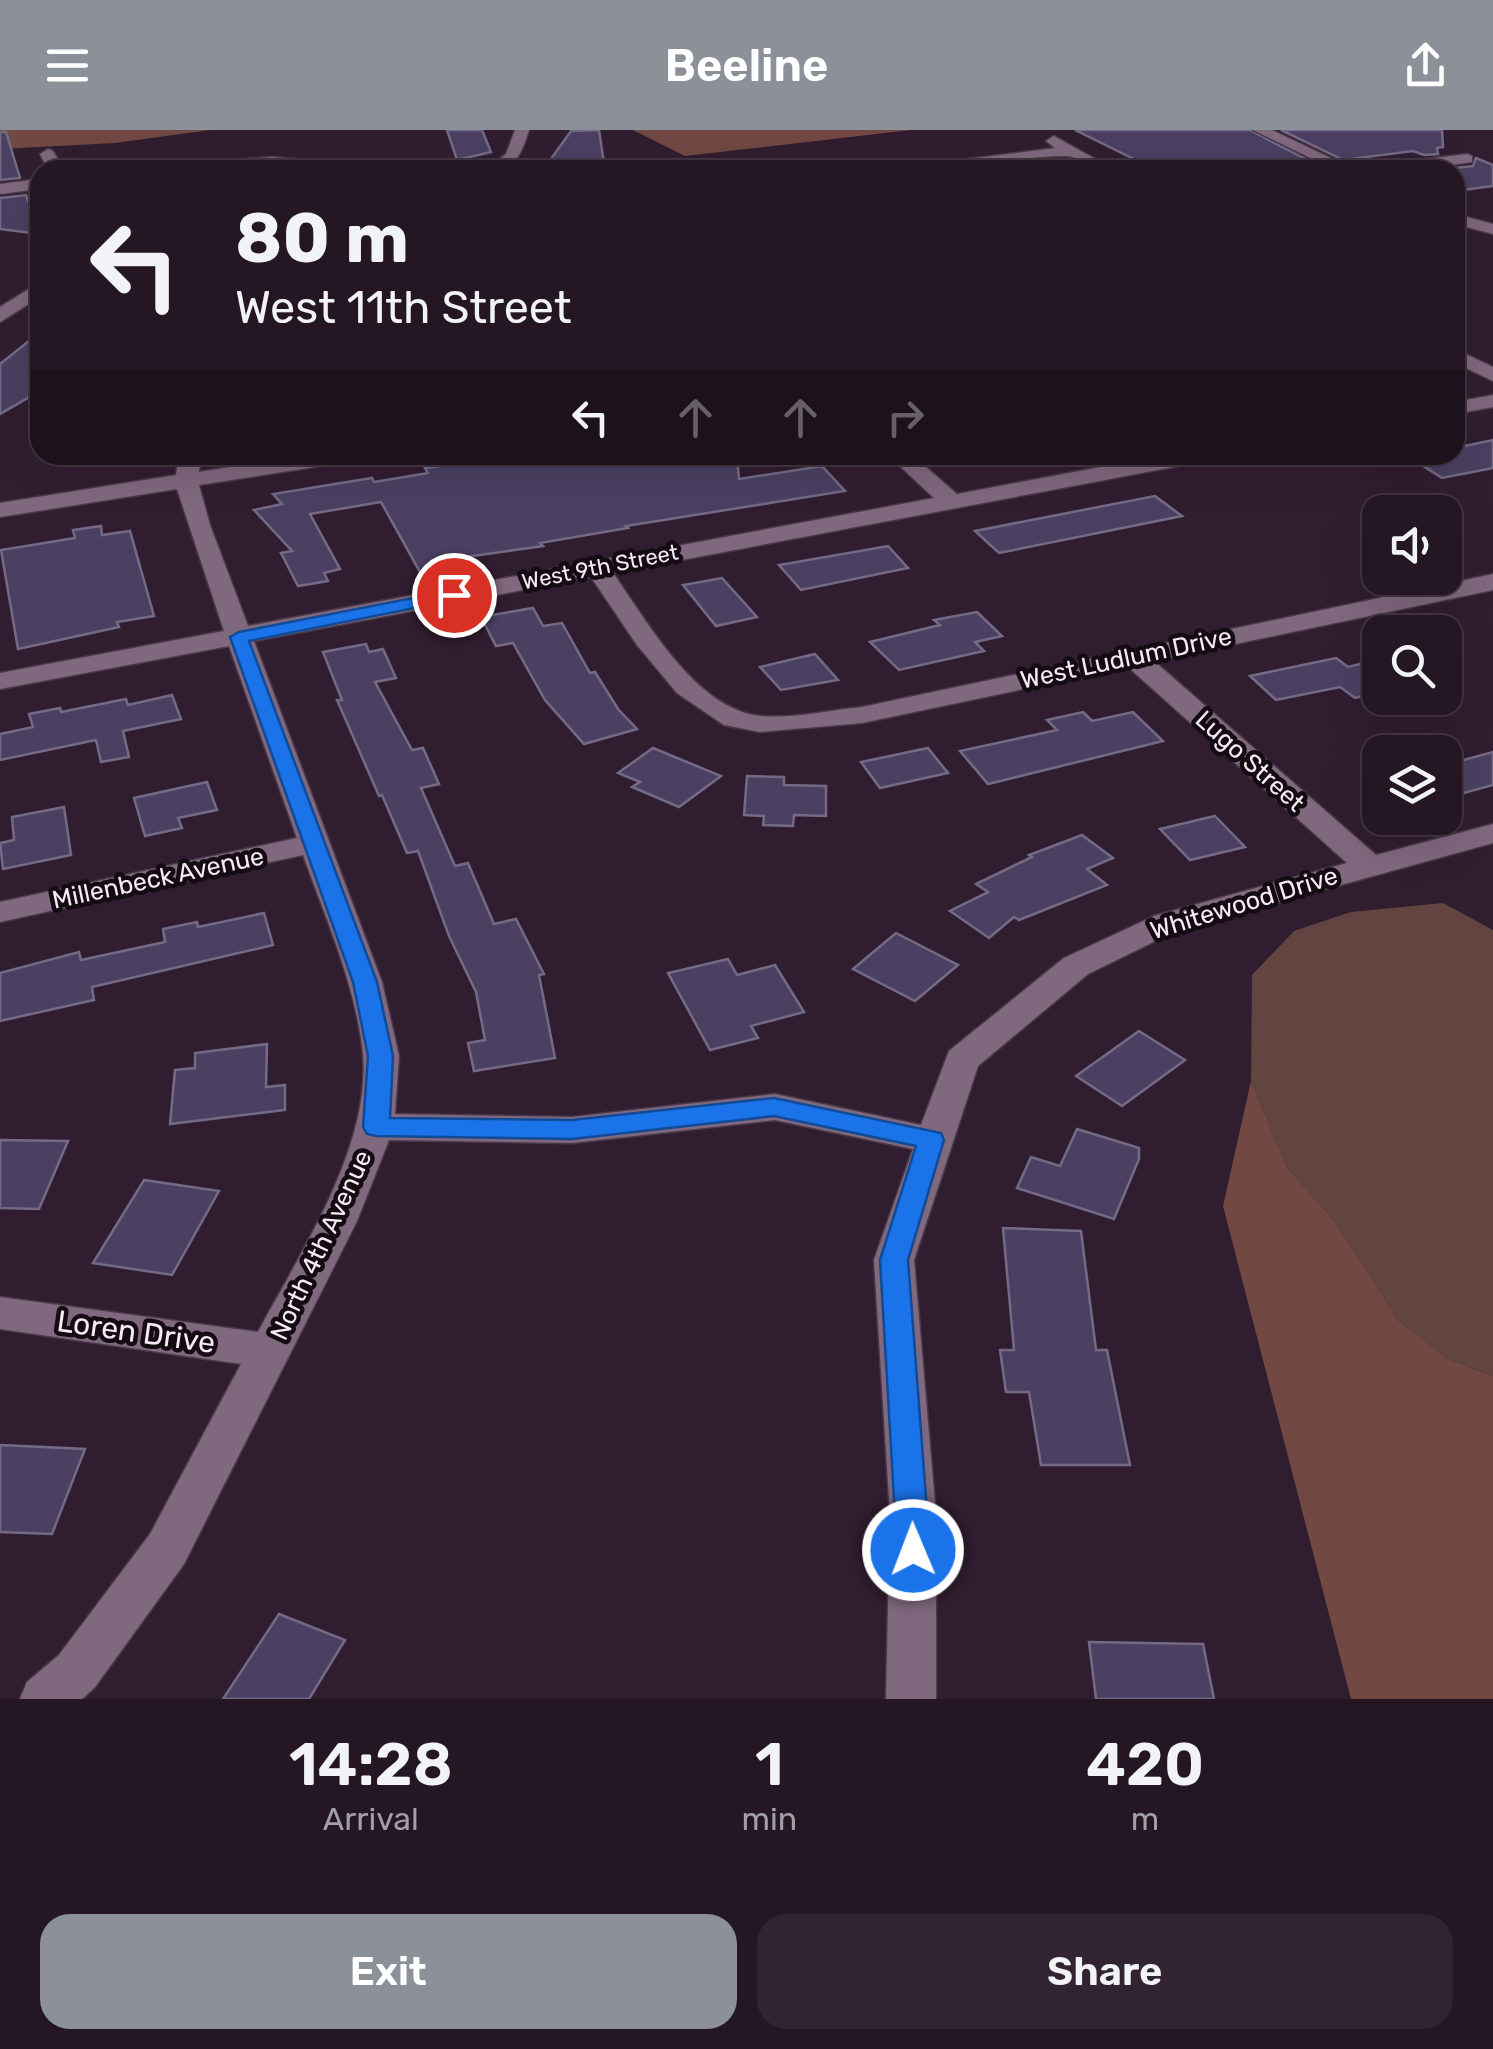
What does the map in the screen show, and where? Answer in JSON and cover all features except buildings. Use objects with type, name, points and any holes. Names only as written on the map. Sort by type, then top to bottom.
[{"type":"street","points":[[508,160],[514,156],[522,130]]},
{"type":"street","points":[[1260,130],[1326,160]]},
{"type":"street","points":[[1042,135],[1090,160]]},
{"type":"street","points":[[996,160],[1071,150]]},
{"type":"street","points":[[1458,160],[1466,159]]},
{"type":"street","points":[[0,189],[30,185]]},
{"type":"street","points":[[1465,223],[1493,230]]},
{"type":"street","points":[[0,316],[30,295]]},
{"type":"street","points":[[1465,360],[1493,375]]},
{"type":"street","points":[[1465,406],[1493,401]]},
{"type":"street","points":[[0,510],[188,468],[225,465]]},
{"type":"street","points":[[910,465],[951,501]]},
{"type":"street","name":"West 9th Street","points":[[0,682],[1146,465]]},
{"type":"street","name":"North 4th Avenue","points":[[45,1699],[77,1671],[167,1549],[272,1351],[336,1221],[376,1127],[380,1056],[365,982],[198,525],[188,468]]},
{"type":"street","name":"West Ludlum Drive","points":[[597,567],[690,694],[730,718],[758,724],[862,715],[1493,582]]},
{"type":"street","name":"Lugo Street","points":[[1132,656],[1368,865]]},
{"type":"street","name":"Whitewood Drive","points":[[911,1699],[914,1515],[894,1260],[931,1140],[962,1060],[1076,966],[1166,923],[1493,833]]},
{"type":"street","name":"Millenbeck Avenue","points":[[0,912],[316,843]]},
{"type":"street","points":[[376,1127],[572,1130],[774,1107],[931,1140]]},
{"type":"street","name":"Loren Drive","points":[[0,1313],[272,1351]]},
{"type":"shaded area","points":[[0,130],[210,130],[115,143],[0,149]]},
{"type":"shaded area","points":[[633,130],[911,130],[685,156]]},
{"type":"shaded area","points":[[1443,903],[1493,930],[1493,1376],[1448,1359],[1398,1320],[1336,1223],[1287,1167],[1251,1081],[1252,975],[1294,931],[1351,912]]},
{"type":"shaded area","points":[[1251,1081],[1287,1167],[1336,1223],[1398,1320],[1448,1359],[1493,1376],[1493,1699],[1351,1699],[1223,1206]]},
{"type":"route","points":[[454,595],[239,637],[365,982],[380,1056],[376,1127],[572,1130],[774,1107],[931,1140],[894,1260],[914,1515],[913,1550]]}]
